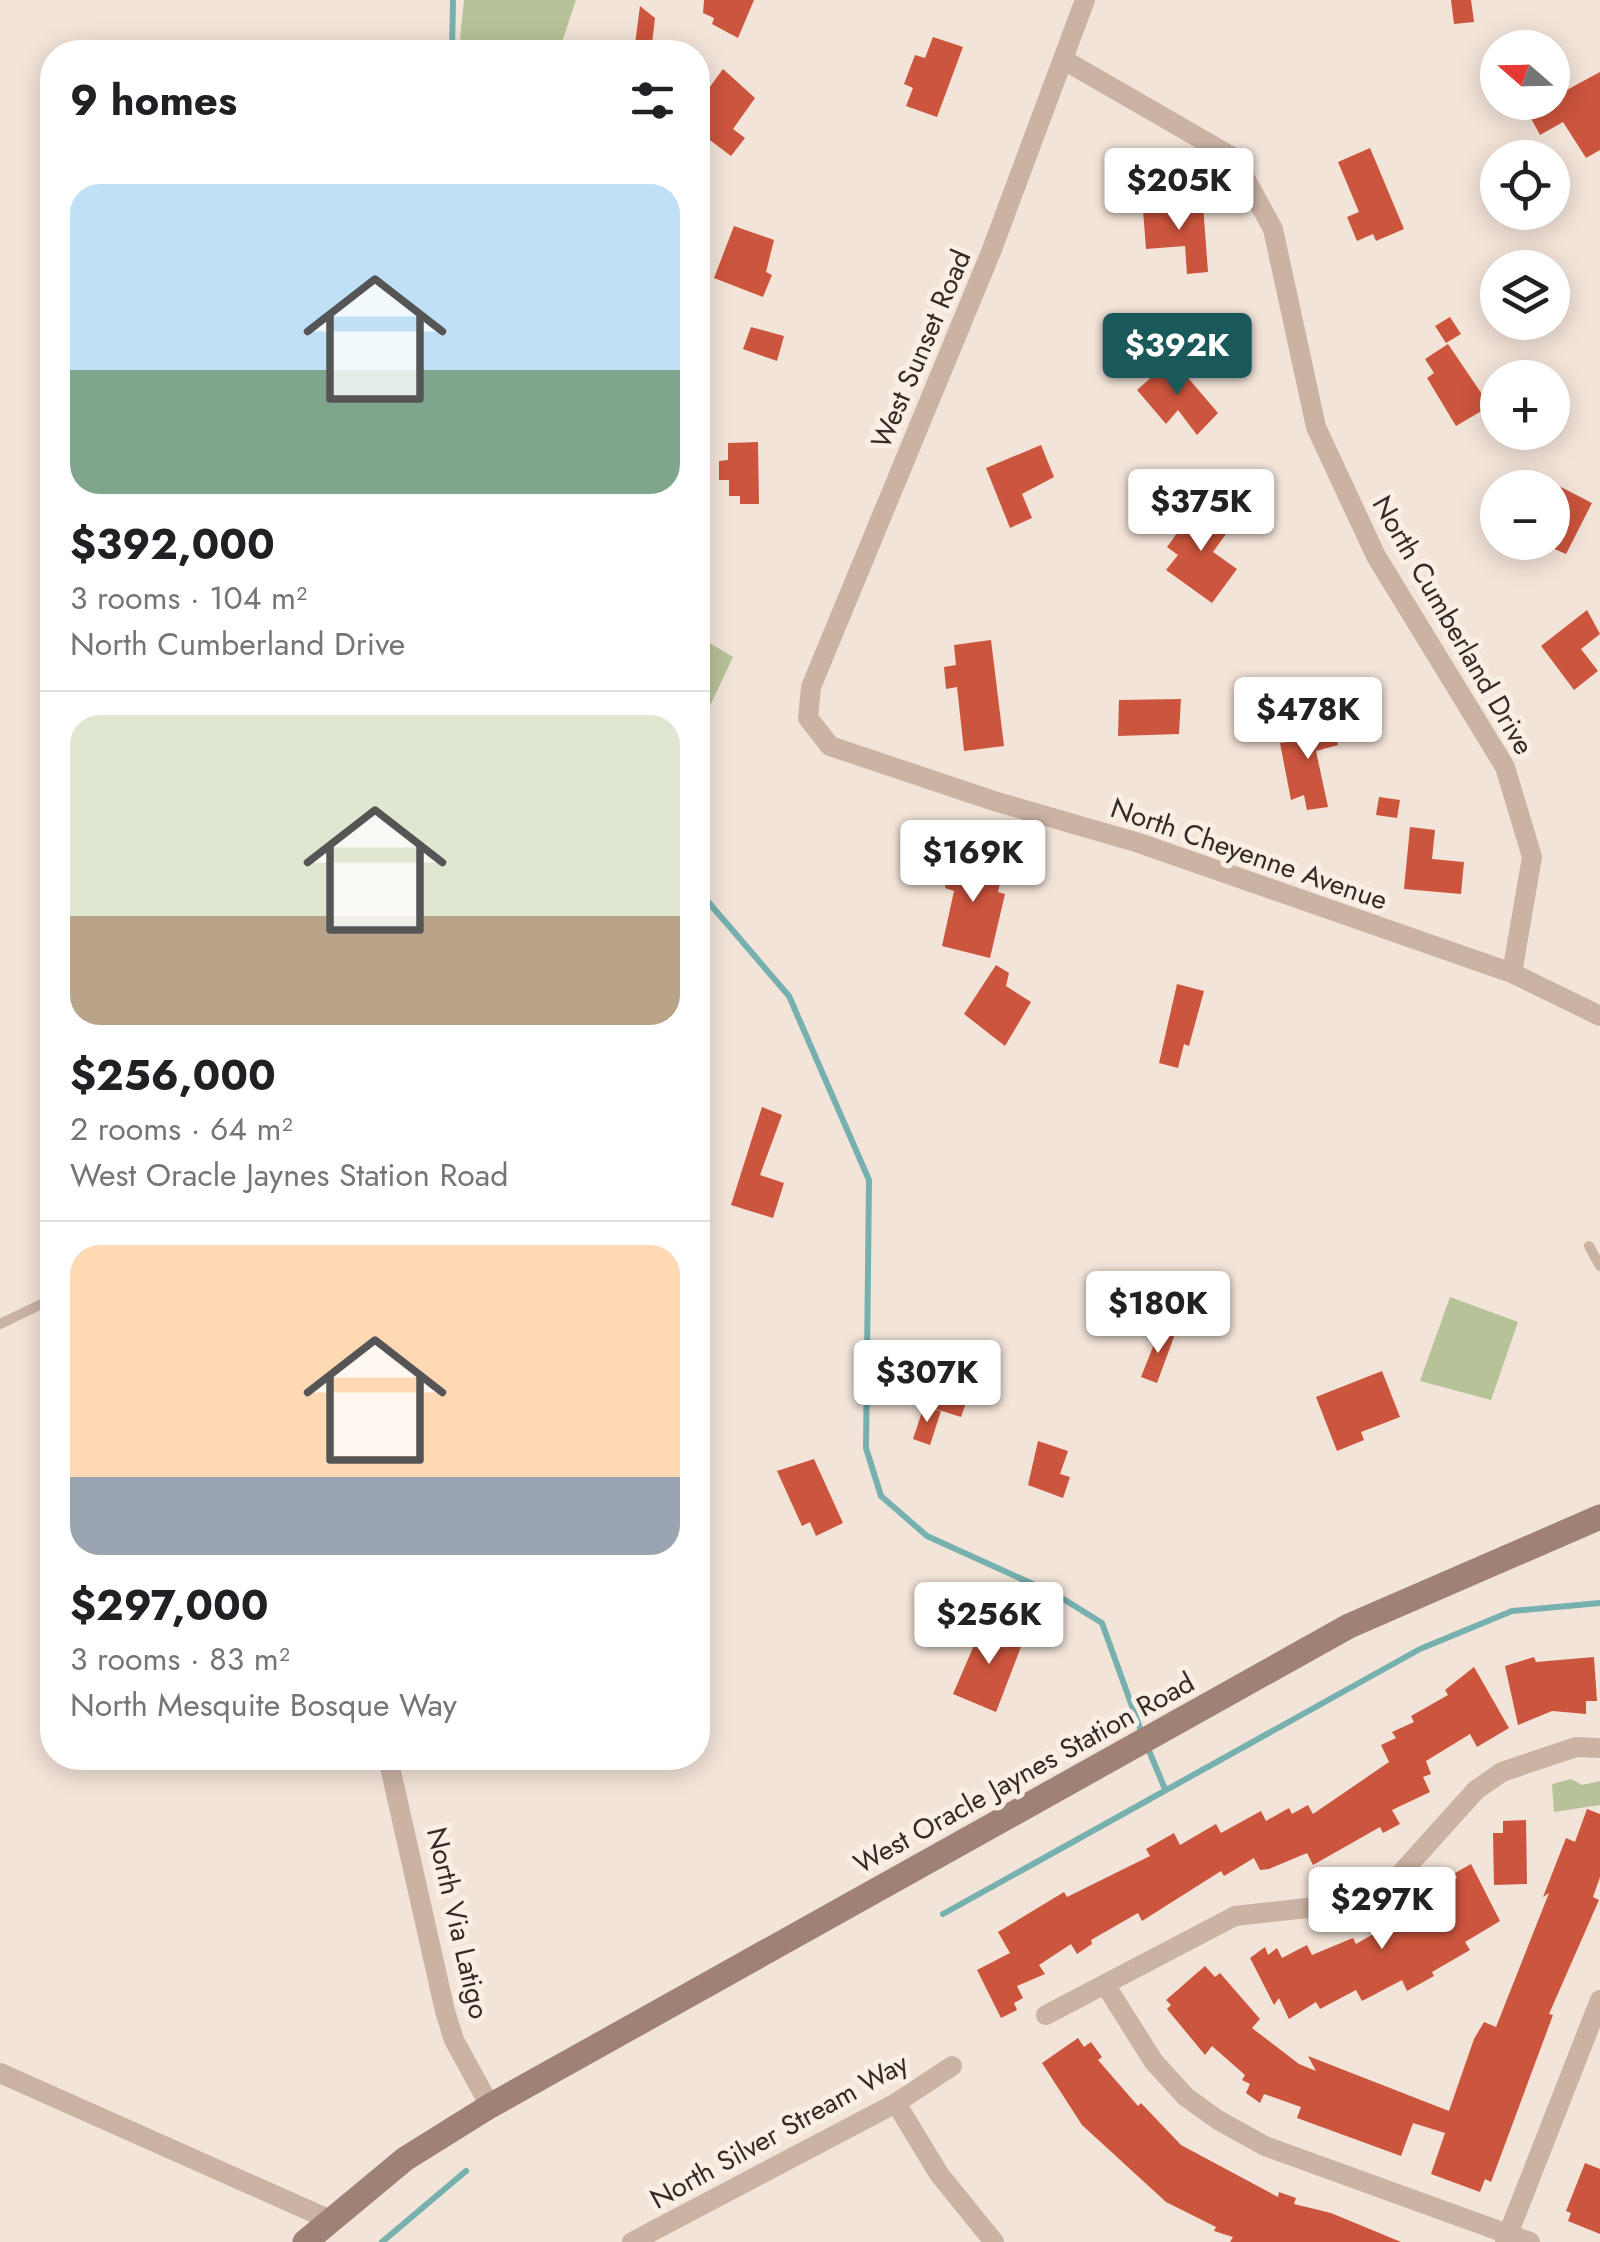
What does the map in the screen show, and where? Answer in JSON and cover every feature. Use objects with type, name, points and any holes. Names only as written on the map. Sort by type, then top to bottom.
[{"type":"street","name":"West Sunset Road","points":[[808,718],[811,687],[991,252],[1086,0]]},
{"type":"street","name":"North Cumberland Drive","points":[[1064,60],[1234,158],[1274,229],[1316,427],[1376,556],[1504,767],[1532,857],[1512,972]]},
{"type":"street","name":"North Cheyenne Avenue","points":[[808,718],[830,746],[994,802],[1139,843],[1512,972],[1600,1016]]},
{"type":"street","name":"West Oracle Jaynes Station Road","points":[[490,2106],[1349,1626],[1600,1517]]},
{"type":"street","points":[[1046,2015],[1235,1916],[1325,1906],[1395,1880],[1476,1790],[1502,1772],[1559,1751],[1600,1748]]},
{"type":"street","name":"North Via Latigo","points":[[391,1770],[445,2012],[454,2040],[490,2106]]},
{"type":"street","points":[[1106,1986],[1154,2062],[1186,2097],[1218,2120],[1265,2146],[1507,2238],[1530,2242]]},
{"type":"street","points":[[1507,2238],[1600,2000]]},
{"type":"street","name":"North Silver Stream Way","points":[[632,2242],[896,2102],[952,2066]]},
{"type":"street","points":[[0,2073],[328,2218]]},
{"type":"street","points":[[896,2102],[939,2174],[994,2242]]},
{"type":"street","points":[[306,2242],[328,2218],[404,2159],[490,2106]]},
{"type":"lane","points":[[1589,1246],[1600,1266]]},
{"type":"lane","points":[[0,1324],[40,1305]]},
{"type":"green space","points":[[464,0],[576,0],[563,40],[460,39]]},
{"type":"green space","points":[[710,643],[733,657],[710,706]]},
{"type":"green space","points":[[1450,1297],[1518,1322],[1491,1400],[1420,1381]]},
{"type":"green space","points":[[1571,1779],[1582,1785],[1600,1781],[1600,1805],[1554,1812],[1552,1784]]},
{"type":"building","points":[[704,0],[754,0],[738,38],[712,24],[714,18],[703,13]]},
{"type":"building","points":[[1451,0],[1471,0],[1474,22],[1454,24]]},
{"type":"building","points":[[640,6],[655,18],[652,40],[636,40]]},
{"type":"building","points":[[933,37],[963,47],[937,117],[906,106],[913,88],[904,84],[915,55],[925,58]]},
{"type":"building","points":[[723,69],[755,98],[733,129],[745,138],[731,156],[710,140],[710,87]]},
{"type":"building","points":[[1600,72],[1600,150],[1586,158],[1563,122],[1540,135],[1532,120],[1570,120],[1570,88]]},
{"type":"building","points":[[1370,148],[1404,229],[1376,241],[1373,234],[1357,241],[1347,217],[1359,212],[1338,162]]},
{"type":"building","points":[[1203,205],[1208,272],[1187,274],[1185,246],[1146,249],[1143,210]]},
{"type":"building","points":[[734,226],[774,240],[766,272],[772,275],[763,297],[714,278]]},
{"type":"building","points":[[1450,317],[1461,334],[1446,343],[1435,326]]},
{"type":"building","points":[[751,327],[784,336],[777,361],[743,349]]},
{"type":"building","points":[[1448,344],[1480,391],[1480,412],[1456,426],[1427,378],[1434,373],[1425,359]]},
{"type":"building","points":[[1172,359],[1218,413],[1197,435],[1178,410],[1166,424],[1137,390]]},
{"type":"building","points":[[758,442],[759,504],[740,504],[740,496],[729,496],[729,480],[719,480],[719,461],[728,460],[728,443]]},
{"type":"building","points":[[1041,445],[1054,477],[1022,494],[1032,518],[1010,528],[986,468]]},
{"type":"building","points":[[1206,476],[1222,487],[1209,505],[1193,494]]},
{"type":"building","points":[[1570,492],[1592,503],[1570,546]]},
{"type":"building","points":[[1199,503],[1231,527],[1213,552],[1237,569],[1212,603],[1166,570],[1178,555],[1167,547]]},
{"type":"building","points":[[1587,610],[1600,634],[1581,649],[1598,671],[1574,690],[1541,646]]},
{"type":"building","points":[[991,640],[1004,746],[964,751],[957,687],[946,689],[944,667],[956,665],[954,645]]},
{"type":"building","points":[[1181,699],[1179,734],[1118,736],[1119,700]]},
{"type":"building","points":[[1332,719],[1338,745],[1316,751],[1328,807],[1307,810],[1304,795],[1291,800],[1280,743],[1295,741],[1295,728]]},
{"type":"building","points":[[1379,797],[1400,800],[1397,818],[1376,815]]},
{"type":"building","points":[[1410,827],[1435,830],[1432,859],[1464,862],[1461,894],[1404,889]]},
{"type":"building","points":[[952,852],[1004,866],[998,892],[1005,894],[990,958],[942,946],[954,891],[945,888]]},
{"type":"building","points":[[996,965],[1009,973],[1006,986],[1031,1002],[1005,1046],[964,1014]]},
{"type":"building","points":[[1177,984],[1204,991],[1189,1046],[1184,1044],[1178,1068],[1159,1063]]},
{"type":"building","points":[[762,1107],[782,1115],[760,1175],[784,1183],[773,1218],[731,1205]]},
{"type":"building","points":[[1160,1329],[1175,1334],[1157,1383],[1141,1377]]},
{"type":"building","points":[[947,1365],[977,1371],[961,1417],[930,1407]]},
{"type":"building","points":[[1382,1371],[1400,1417],[1361,1432],[1364,1440],[1337,1451],[1316,1397]]},
{"type":"building","points":[[924,1406],[941,1411],[930,1445],[913,1439]]},
{"type":"building","points":[[1038,1441],[1068,1451],[1060,1474],[1070,1477],[1063,1498],[1028,1485]]},
{"type":"building","points":[[814,1459],[843,1523],[816,1536],[810,1522],[802,1526],[777,1471]]},
{"type":"building","points":[[984,1622],[1024,1639],[996,1712],[953,1694]]},
{"type":"building","points":[[1534,1657],[1536,1662],[1594,1657],[1597,1701],[1586,1701],[1586,1714],[1552,1711],[1518,1725],[1505,1666]]},
{"type":"building","points":[[1474,1667],[1509,1728],[1477,1747],[1470,1734],[1426,1761],[1431,1774],[1423,1777],[1430,1792],[1392,1810],[1400,1824],[1383,1833],[1380,1827],[1313,1865],[1307,1853],[1269,1869],[1260,1870],[1254,1858],[1224,1876],[1221,1871],[1142,1921],[1138,1913],[1091,1940],[1092,1944],[1077,1954],[1071,1944],[1039,1965],[1045,1974],[1017,1986],[1023,1998],[1014,2003],[1017,2010],[1001,2018],[977,1970],[1010,1953],[998,1932],[1064,1892],[1067,1897],[1150,1856],[1146,1849],[1174,1833],[1180,1845],[1216,1824],[1221,1833],[1261,1811],[1266,1821],[1289,1808],[1292,1814],[1308,1805],[1313,1814],[1389,1762],[1381,1745],[1396,1738],[1392,1732],[1414,1722],[1411,1716],[1448,1695],[1445,1690]]},
{"type":"building","points":[[1587,1809],[1600,1814],[1600,1877],[1593,1897],[1599,1900],[1549,2014],[1553,2015],[1491,2182],[1485,2179],[1480,2192],[1431,2174],[1445,2133],[1413,2123],[1401,2156],[1297,2118],[1301,2107],[1264,2094],[1260,2103],[1246,2093],[1250,2084],[1242,2080],[1245,2075],[1212,2046],[1205,2055],[1167,2009],[1171,2005],[1166,2000],[1205,1966],[1215,1977],[1220,1973],[1260,2019],[1252,2028],[1299,2064],[1316,2071],[1308,2056],[1449,2111],[1474,2039],[1484,2022],[1496,2027],[1549,1893],[1543,1897],[1566,1838],[1575,1842]]},
{"type":"building","points":[[1526,1820],[1527,1884],[1494,1885],[1493,1833],[1503,1833],[1503,1821]]},
{"type":"building","points":[[1471,1864],[1500,1921],[1465,1942],[1470,1950],[1432,1972],[1434,1976],[1407,1991],[1402,1980],[1362,2001],[1356,1990],[1320,2009],[1316,2002],[1289,2019],[1279,1998],[1274,2005],[1250,1958],[1265,1947],[1268,1955],[1277,1948],[1282,1958],[1307,1945],[1312,1955],[1353,1938],[1356,1944],[1450,1890],[1446,1884]]},
{"type":"building","points":[[1078,2038],[1084,2047],[1091,2042],[1102,2057],[1098,2060],[1138,2106],[1141,2103],[1181,2145],[1278,2197],[1279,2192],[1296,2198],[1294,2204],[1331,2213],[1401,2242],[1230,2242],[1233,2237],[1214,2231],[1216,2227],[1166,2202],[1082,2125],[1042,2063]]},
{"type":"building","points":[[1585,2163],[1600,2169],[1600,2234],[1568,2221],[1571,2213],[1566,2211]]},
{"type":"waterway","points":[[452,40],[453,0]]},
{"type":"waterway","points":[[710,904],[789,996],[869,1180],[866,1448],[881,1496],[927,1536],[1057,1595],[1102,1623],[1142,1734]]},
{"type":"waterway","points":[[943,1914],[1420,1649],[1512,1611],[1600,1603]]},
{"type":"waterway","points":[[1147,1746],[1165,1789]]},
{"type":"waterway","points":[[382,2242],[466,2171]]}]
